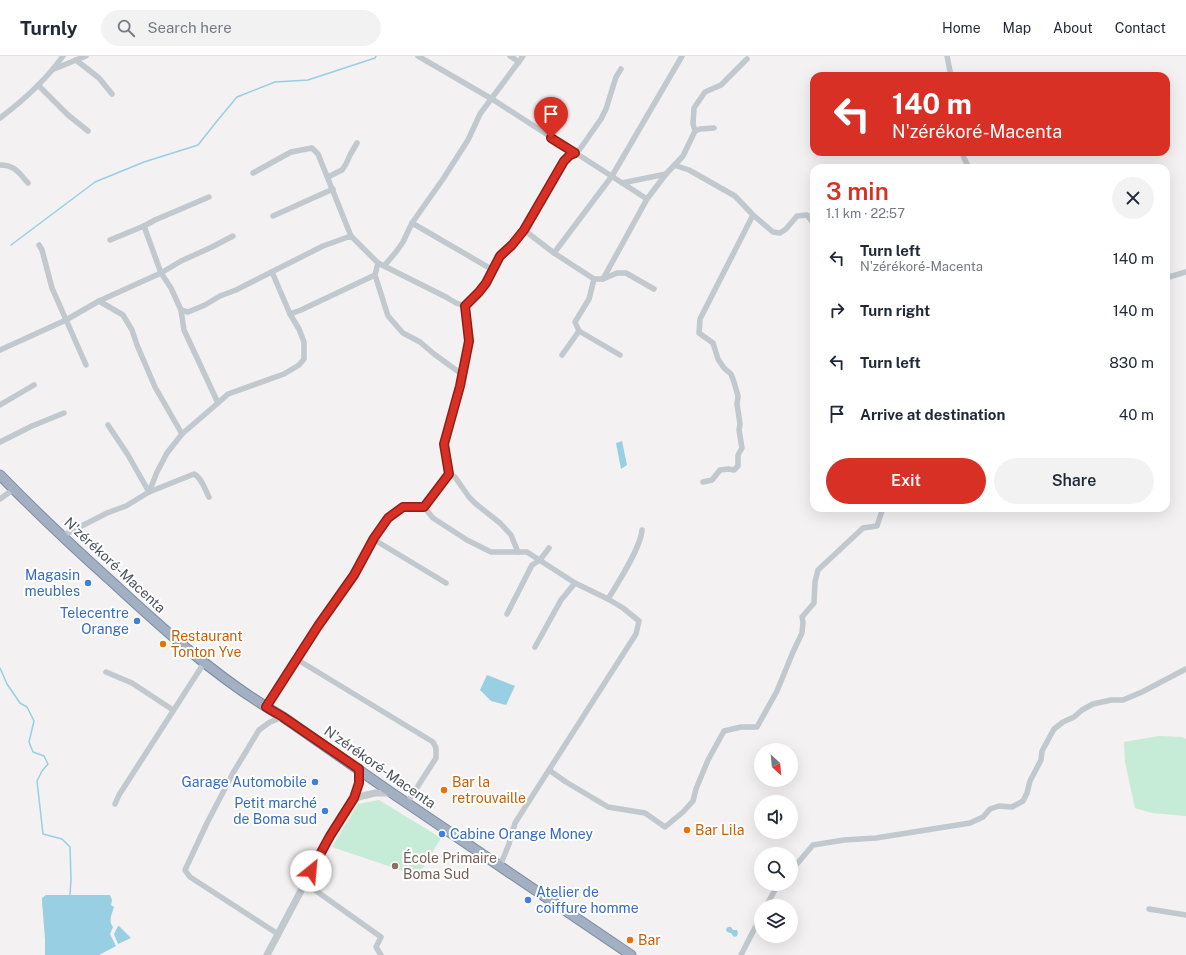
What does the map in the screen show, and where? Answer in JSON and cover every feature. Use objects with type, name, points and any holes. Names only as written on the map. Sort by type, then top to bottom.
[{"type":"highway","name":"N'zérékoré-Macenta","points":[[0,475],[62,536],[161,628],[204,662],[266,707],[283,717],[392,793],[631,955]]},
{"type":"street","points":[[0,118],[29,95],[54,69],[63,56]]},
{"type":"street","points":[[54,69],[86,56]]},
{"type":"street","points":[[418,56],[492,99],[647,199]]},
{"type":"street","points":[[510,56],[519,62]]},
{"type":"street","points":[[290,314],[375,275],[381,265],[396,252],[403,242],[412,223],[468,140],[480,114],[523,56]]},
{"type":"street","points":[[554,253],[612,176],[682,56]]},
{"type":"street","points":[[947,56],[950,72]]},
{"type":"street","points":[[603,279],[647,199],[666,174],[683,156],[695,131],[693,124],[694,108],[705,92],[720,85],[747,59]]},
{"type":"street","points":[[76,60],[99,78],[112,94]]},
{"type":"street","points":[[465,306],[486,283],[500,256],[512,245],[524,230],[564,161],[580,149],[601,119],[606,109],[613,85],[621,69]]},
{"type":"street","points":[[38,85],[68,115],[88,131]]},
{"type":"street","points":[[695,131],[714,128]]},
{"type":"street","points":[[328,178],[342,170],[357,143]]},
{"type":"street","points":[[253,173],[291,152],[312,148],[318,154],[333,188],[351,236],[381,265],[456,303],[465,306]]},
{"type":"street","points":[[0,165],[14,167],[28,183]]},
{"type":"street","points":[[674,165],[689,170],[735,196],[753,215],[773,232],[780,233],[786,229],[797,216],[807,215],[810,219]]},
{"type":"street","points":[[622,183],[666,174]]},
{"type":"street","points":[[274,216],[333,188]]},
{"type":"street","points":[[110,240],[209,197]]},
{"type":"street","points":[[704,482],[712,480],[720,470],[734,470],[738,466],[738,455],[742,448],[737,404],[738,396],[734,382],[731,374],[724,368],[718,359],[713,343],[699,333],[700,319],[753,215]]},
{"type":"street","points":[[412,223],[493,270]]},
{"type":"street","points":[[144,226],[161,273],[171,288],[181,310],[184,330],[218,403]]},
{"type":"street","points":[[524,230],[554,253],[594,279],[603,279],[617,273],[626,273],[654,289]]},
{"type":"street","points":[[0,350],[66,320],[100,301],[161,273],[181,261],[233,236]]},
{"type":"street","points":[[181,310],[188,312],[205,305],[220,296],[236,290],[323,246],[351,236]]},
{"type":"street","points":[[39,245],[42,250],[52,288],[86,365]]},
{"type":"street","points":[[149,492],[167,453],[182,434],[228,394],[284,374],[299,365],[304,359],[304,342],[272,272]]},
{"type":"street","points":[[1170,277],[1186,272]]},
{"type":"street","points":[[375,275],[388,316],[403,333],[420,342],[463,375]]},
{"type":"street","points":[[594,279],[589,299],[575,322],[579,331],[620,355]]},
{"type":"street","points":[[100,301],[123,315],[132,330],[155,387],[182,434]]},
{"type":"street","points":[[424,507],[449,474],[444,444],[463,375],[469,341],[465,306]]},
{"type":"street","points":[[562,355],[579,331]]},
{"type":"street","points":[[0,405],[34,385]]},
{"type":"street","points":[[0,442],[32,426],[64,414]]},
{"type":"street","points":[[108,426],[128,455],[149,492]]},
{"type":"street","points":[[62,536],[107,513],[126,506],[149,492],[194,474],[197,474],[209,497]]},
{"type":"street","points":[[449,474],[455,477],[469,497],[476,504],[500,523],[510,535],[518,552]]},
{"type":"street","points":[[0,499],[14,489]]},
{"type":"street","points":[[266,707],[298,660],[318,626],[354,575],[374,538],[388,518],[403,507],[424,507]]},
{"type":"street","points":[[424,507],[433,518],[468,540],[492,552],[527,552],[575,583],[623,608],[639,621],[636,634],[515,824],[500,866]]},
{"type":"street","points":[[549,770],[608,807],[645,813],[665,827],[683,812],[693,801],[696,789],[708,760],[724,731],[741,727],[756,727],[777,691],[802,633],[802,617],[814,603],[815,582],[818,570],[863,528],[877,526],[882,512]]},
{"type":"street","points":[[608,599],[633,555],[642,535],[642,530]]},
{"type":"street","points":[[374,538],[446,583]]},
{"type":"street","points":[[507,614],[532,565],[540,560],[548,548]]},
{"type":"street","points":[[535,647],[561,600],[575,583]]},
{"type":"street","points":[[298,660],[433,742],[436,748],[436,758],[407,803]]},
{"type":"street","points":[[115,804],[119,795],[204,662]]},
{"type":"street","points":[[798,863],[813,845],[844,840],[876,838],[970,823],[983,817],[990,809],[998,806],[1012,807],[1023,801],[1028,793],[1030,781],[1041,760],[1042,751],[1054,729],[1093,704],[1111,700],[1123,700],[1142,692],[1186,669]]},
{"type":"street","points":[[106,672],[132,683],[173,710]]},
{"type":"street","points":[[278,934],[190,877],[185,870],[233,773],[259,730],[270,722],[283,717]]},
{"type":"street","points":[[267,955],[330,836],[354,798],[359,783],[359,769]]},
{"type":"street","points":[[354,798],[375,793],[392,793]]},
{"type":"street","points":[[305,883],[382,937],[376,947],[381,955]]},
{"type":"street","points":[[1149,909],[1186,915]]},
{"type":"street","points":[[741,955],[754,930]]},
{"type":"green space","points":[[1159,736],[1182,737],[1186,739],[1186,816],[1152,813],[1135,808],[1125,762],[1124,742]]},
{"type":"green space","points":[[379,800],[441,838],[418,876],[332,847],[358,804]]},
{"type":"water","points":[[622,441],[627,465],[621,469],[616,443]]},
{"type":"water","points":[[487,675],[515,686],[506,705],[491,701],[480,690]]},
{"type":"water","points":[[46,895],[110,895],[112,900],[111,905],[114,907],[111,915],[113,927],[110,934],[116,946],[99,955],[45,955],[42,898]]},
{"type":"water","points":[[118,926],[131,938],[118,944],[114,934]]},
{"type":"water","points":[[731,927],[733,930],[737,930],[737,936],[734,937],[731,933],[727,932],[726,929]]},
{"type":"waterway","points":[[11,245],[95,182],[144,162],[198,145],[237,97],[275,82],[308,80],[375,58],[376,56]]},
{"type":"waterway","points":[[0,668],[7,684],[20,703],[27,707],[34,721],[29,742],[33,752],[44,756],[48,764],[42,771],[37,781],[43,834],[62,839],[70,847],[70,895]]},
{"type":"place","name":"Magasin meubles","points":[[88,583]]},
{"type":"place","name":"Telecentre Orange","points":[[137,621]]},
{"type":"place","name":"Restaurant Tonton Yve","points":[[163,644]]},
{"type":"place","name":"Garage Automobile","points":[[315,782]]},
{"type":"place","name":"Bar la retrouvaille","points":[[444,790]]},
{"type":"place","name":"Petit marché de Boma sud","points":[[325,811]]},
{"type":"place","name":"Bar Lila","points":[[687,830]]},
{"type":"place","name":"Cabine Orange Money","points":[[442,834]]},
{"type":"place","name":"École Primaire Boma Sud","points":[[395,866]]},
{"type":"place","name":"Atelier de coiffure homme","points":[[528,900]]},
{"type":"place","name":"Bar","points":[[630,940]]},
{"type":"route","points":[[311,871],[330,836],[354,798],[359,783],[359,769],[266,707],[298,660],[318,626],[354,575],[374,538],[388,518],[403,507],[424,507],[449,474],[444,444],[463,375],[469,341],[465,306],[486,283],[500,256],[512,245],[524,230],[564,161],[570,155],[575,153],[551,138]]}]
